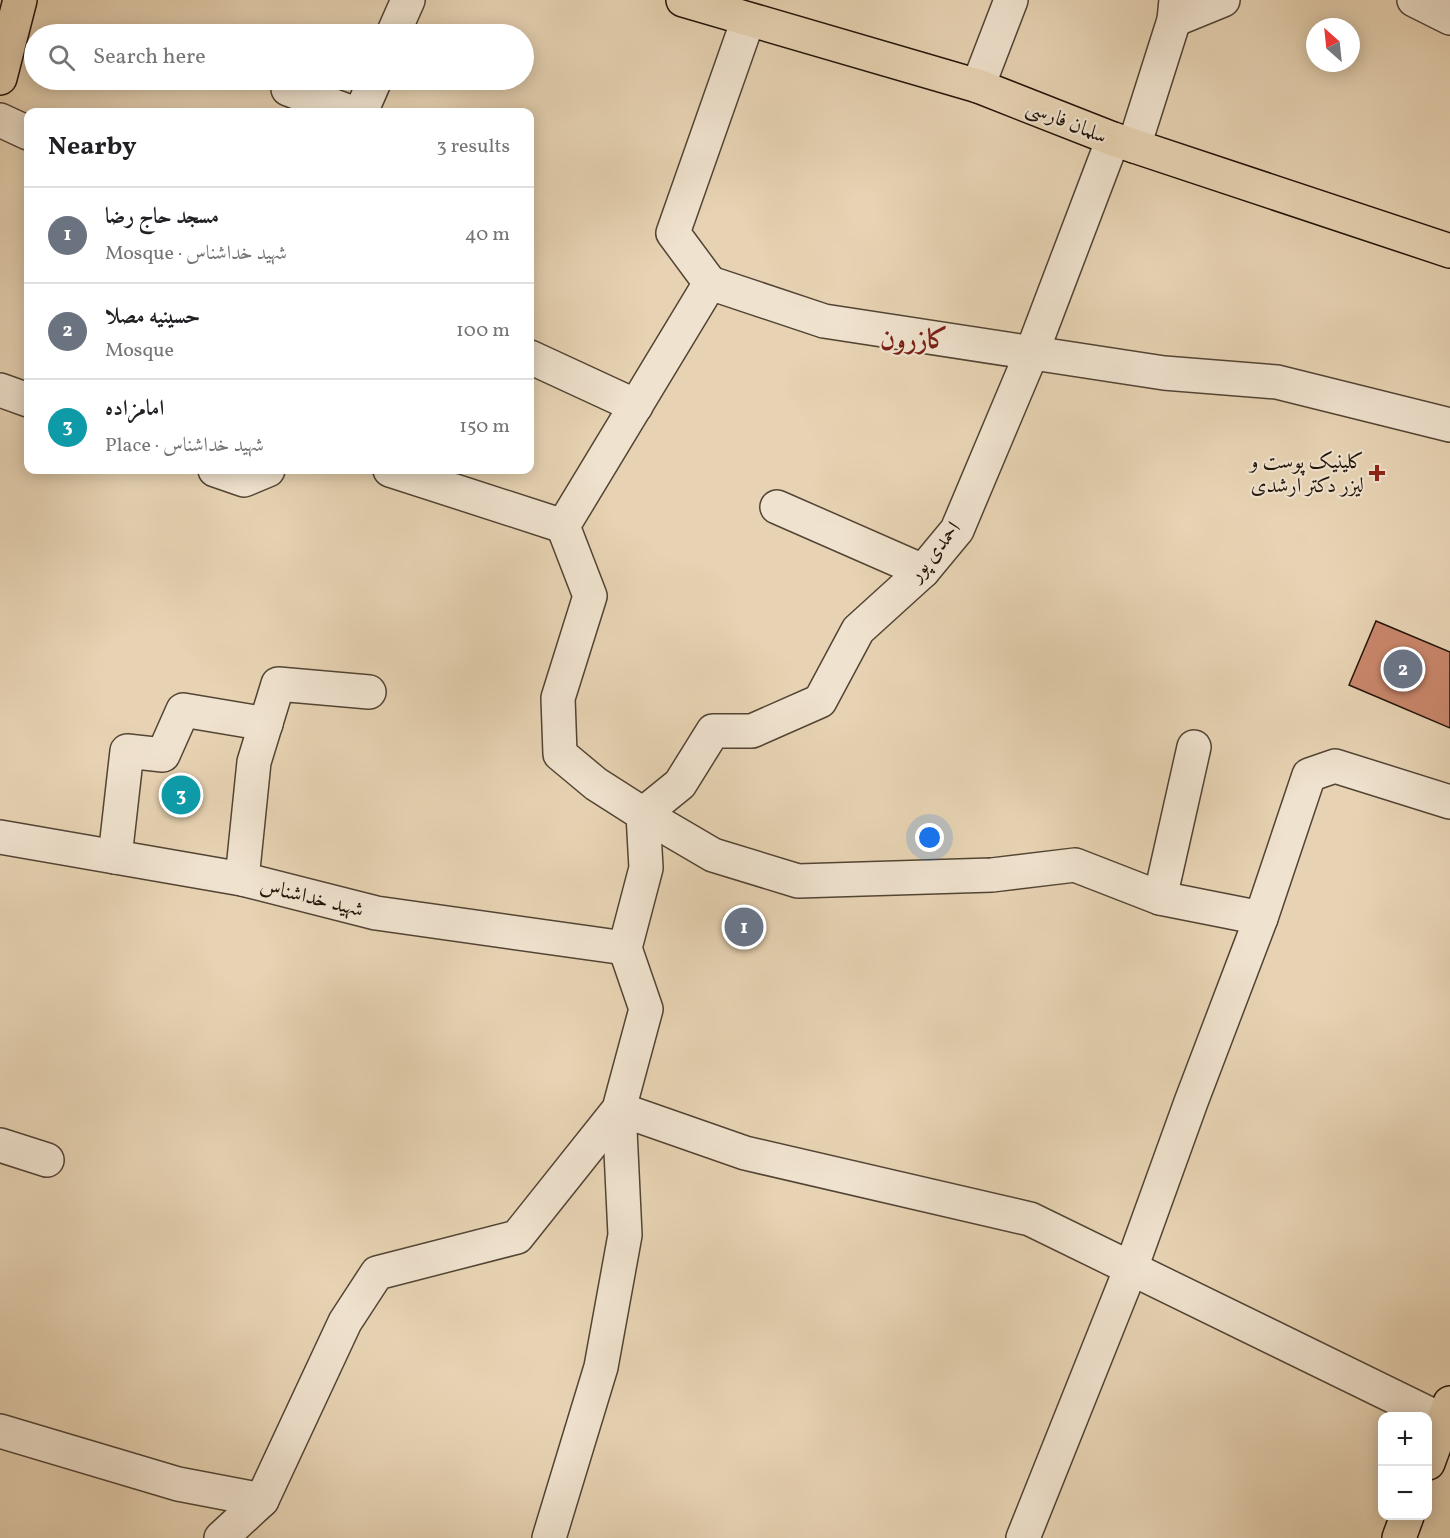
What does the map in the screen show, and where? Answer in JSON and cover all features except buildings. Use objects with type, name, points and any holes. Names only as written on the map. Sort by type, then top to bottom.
[{"type":"main road","points":[[0,78],[20,0]]},
{"type":"main road","name":"سلمان فارسی","points":[[682,0],[978,86],[1123,143],[1450,250]]},
{"type":"main road","points":[[1432,1454],[1448,1416]]},
{"type":"main road","points":[[1399,1538],[1405,1520]]},
{"type":"street","points":[[397,24],[408,0]]},
{"type":"street","points":[[978,86],[1011,0]]},
{"type":"street","points":[[1175,10],[1223,0]]},
{"type":"street","points":[[1414,0],[1450,18]]},
{"type":"street","name":"احمدی پور","points":[[643,814],[680,784],[714,731],[752,731],[820,701],[858,630],[922,570],[957,530],[1123,143],[1175,10]]},
{"type":"street","points":[[748,20],[673,233],[710,283],[824,321],[1164,373],[1277,382],[1450,425]]},
{"type":"street","points":[[291,90],[339,108]]},
{"type":"street","points":[[363,108],[371,90]]},
{"type":"street","points":[[0,120],[24,130]]},
{"type":"street","points":[[563,526],[710,283]]},
{"type":"street","points":[[534,359],[636,406]]},
{"type":"street","points":[[0,390],[24,399]]},
{"type":"street","points":[[227,474],[244,480],[258,474]]},
{"type":"street","points":[[402,474],[563,526]]},
{"type":"street","points":[[777,507],[922,570]]},
{"type":"street","points":[[563,526],[590,596],[558,698],[560,754],[596,784],[713,855],[798,881],[992,875],[1075,865],[1160,898],[1261,918]]},
{"type":"street","points":[[242,879],[254,762],[278,684],[369,692]]},
{"type":"street","points":[[115,857],[127,752],[163,755],[183,710],[266,724]]},
{"type":"street","points":[[1160,898],[1194,747]]},
{"type":"street","points":[[1023,1538],[1131,1268],[1261,918],[1309,775],[1335,766],[1450,802]]},
{"type":"street","points":[[549,1538],[601,1367],[625,1235],[620,1109],[646,1009],[625,948],[646,868],[643,814]]},
{"type":"street","name":"شهید خداشناس","points":[[0,837],[242,879],[376,913],[625,948]]},
{"type":"street","points":[[620,1109],[745,1153],[1030,1219],[1448,1416]]},
{"type":"street","points":[[222,1538],[262,1500],[345,1322],[377,1272],[517,1237],[620,1109]]},
{"type":"street","points":[[0,1144],[47,1160]]},
{"type":"street","points":[[0,1431],[178,1484],[262,1500]]},
{"type":"place","name":"کلینیک پوست و لیزر دکتر ارشدی","points":[[1377,473]]},
{"type":"place","name":"حسینیه مصلا","points":[[1403,669]]},
{"type":"place","name":"امامزاده","points":[[181,795]]},
{"type":"place","name":"مسجد حاج رضا","points":[[744,927]]},
{"type":"district","name":"کازرون","points":[[914,339]]}]
